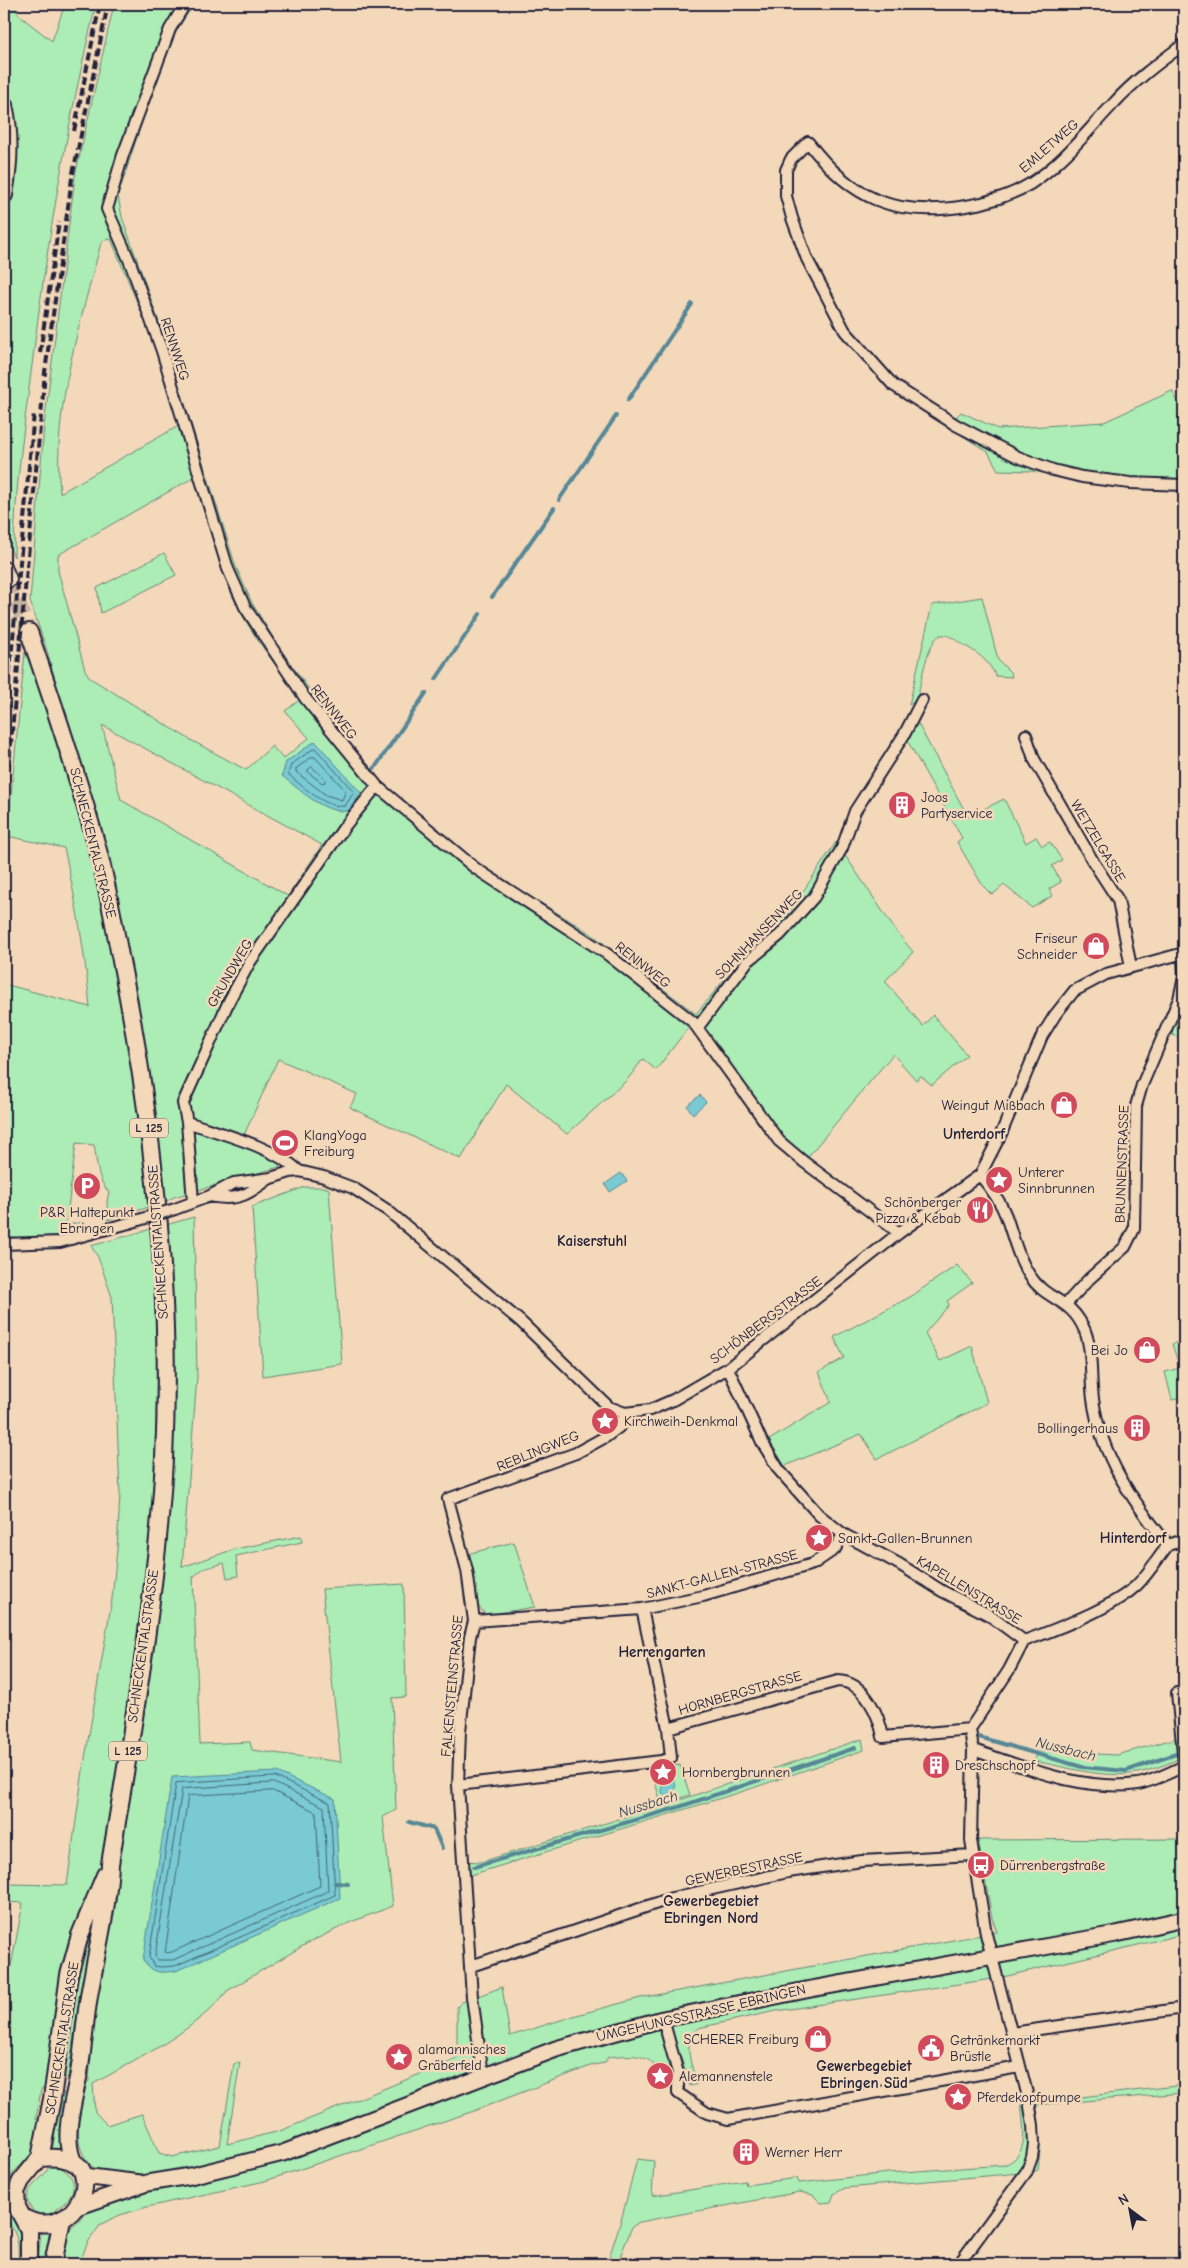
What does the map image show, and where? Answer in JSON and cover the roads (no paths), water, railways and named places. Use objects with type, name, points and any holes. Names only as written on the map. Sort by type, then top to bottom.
[{"type":"main road","points":[[4,105],[8,132],[8,170],[4,196]]},
{"type":"main road","name":"SCHNECKENTALSTRASSE","points":[[29,632],[75,766],[100,857],[137,1045],[152,1152],[162,1253],[165,1355],[162,1478],[146,1638],[110,1864],[109,1889],[84,2023],[68,2144],[69,2154],[78,2169]]},
{"type":"main road","name":"SCHNECKENTALSTRASSE","points":[[40,2158],[53,2092],[69,1975],[80,1935],[110,1864]]},
{"type":"main road","points":[[40,2158],[63,2158],[78,2169]]},
{"type":"main road","name":"L 125","points":[[29,2264],[29,2230],[17,2207],[16,2192],[21,2181],[40,2158]]},
{"type":"main road","name":"L 125","points":[[77,2207],[83,2193],[78,2169]]},
{"type":"main road","points":[[22,2217],[43,2225],[52,2224],[62,2220],[77,2207]]},
{"type":"main road","points":[[53,2264],[62,2220]]},
{"type":"street","name":"RENNWEG","points":[[185,4],[170,29],[123,155],[107,208],[130,262],[162,352],[228,569],[245,607],[305,698],[377,786],[475,868],[607,954],[698,1027],[779,1141],[899,1233]]},
{"type":"street","name":"EMLETWEG","points":[[1184,44],[1116,100],[1084,136],[1030,184],[1004,196],[947,210],[918,210],[895,207],[878,201],[843,180],[823,161],[808,142],[798,150],[786,170],[786,196],[807,259],[845,331],[894,385],[956,424],[1018,457],[1053,470],[1082,477],[1130,483],[1184,485]]},
{"type":"street","name":"SOHNHANSENWEG","points":[[698,1027],[747,962],[780,934],[814,897],[842,848],[855,811],[904,735],[922,700]]},
{"type":"street","name":"WETZELGASSE","points":[[1026,735],[1034,760],[1094,863],[1118,900],[1131,967]]},
{"type":"street","name":"GRUNDWEG","points":[[193,1202],[187,1122],[183,1103],[229,1001],[246,970],[339,834],[377,786]]},
{"type":"street","name":"SCHÖNBERGSTRASSE","points":[[625,1413],[641,1412],[658,1407],[728,1368],[899,1233],[980,1175],[1001,1134],[1037,1048],[1055,1015],[1074,992],[1106,974],[1184,953]]},
{"type":"street","name":"BRUNNENSTRASSE","points":[[1066,1304],[1089,1278],[1125,1247],[1134,1229],[1136,1106],[1142,1084],[1179,999],[1184,977],[1184,953]]},
{"type":"street","points":[[187,1122],[242,1141],[288,1161],[299,1171]]},
{"type":"street","points":[[4,1244],[60,1242],[175,1209],[210,1196],[234,1183],[271,1178],[299,1171],[324,1177],[353,1188],[387,1210],[520,1321],[609,1407],[625,1413]]},
{"type":"street","points":[[980,1175],[1000,1203],[1020,1260],[1030,1277],[1040,1288],[1066,1304],[1079,1319],[1086,1334],[1092,1375],[1092,1398],[1102,1442],[1123,1485],[1168,1546]]},
{"type":"street","points":[[210,1196],[224,1200],[239,1198],[252,1192],[271,1178]]},
{"type":"street","name":"KAPELLENSTRASSE","points":[[728,1368],[762,1442],[779,1470],[812,1509],[843,1534],[899,1564],[942,1591],[989,1615],[1024,1640]]},
{"type":"street","name":"REBLINGWEG","points":[[448,1499],[576,1452],[607,1436],[619,1427],[625,1413]]},
{"type":"street","name":"FALKENSTEINSTRASSE","points":[[448,1499],[467,1570],[474,1621],[470,1637],[461,1722],[458,1785],[472,1997],[483,2075]]},
{"type":"street","name":"SANKT-GALLEN-STRASSE","points":[[474,1621],[642,1609],[703,1596],[813,1564],[832,1552],[839,1544],[843,1534]]},
{"type":"street","points":[[959,2264],[1017,2185],[1032,2158],[1034,2144],[1033,2125],[983,1918],[971,1840],[973,1750],[970,1729],[1009,1670],[1024,1640],[1051,1631],[1116,1600],[1137,1584],[1168,1546],[1184,1540]]},
{"type":"street","points":[[642,1609],[668,1728]]},
{"type":"street","name":"HORNBERGSTRASSE","points":[[458,1785],[661,1761],[671,1758],[668,1728],[838,1681],[852,1683],[862,1691],[881,1723],[883,1737],[970,1729]]},
{"type":"street","points":[[973,1750],[1039,1771],[1096,1784],[1139,1784],[1159,1778],[1184,1762],[1177,1693],[1184,1692]]},
{"type":"street","name":"GEWERBESTRASSE","points":[[471,1966],[672,1898],[788,1872],[862,1861],[974,1855]]},
{"type":"street","name":"UMGEHUNGSSTRASSE EBRINGEN","points":[[77,2207],[147,2183],[190,2176],[283,2153],[483,2075],[574,2043],[663,2019],[811,1989],[1116,1934],[1184,1919]]},
{"type":"street","points":[[1012,2033],[1184,2008]]},
{"type":"street","points":[[663,2019],[678,2073],[678,2093],[706,2113],[728,2119],[1019,2067]]},
{"type":"street","name":"UMGEHUNGSSTRASSE EBRINGEN","points":[[78,2169],[147,2183]]},
{"type":"water","points":[[315,741],[361,793],[348,811],[330,809],[321,805],[282,776],[286,762]]},
{"type":"water","points":[[700,1095],[706,1102],[693,1114],[687,1106]]},
{"type":"water","points":[[621,1173],[627,1181],[610,1192],[605,1184]]},
{"type":"water","points":[[277,1772],[335,1799],[340,1898],[176,1971],[157,1972],[150,1968],[143,1960],[172,1777]]},
{"type":"water","points":[[665,1774],[671,1775],[676,1785],[672,1794],[674,1799],[671,1794],[664,1795],[662,1792],[662,1776]]},
{"type":"waterway","points":[[628,400],[692,304]]},
{"type":"waterway","points":[[559,500],[616,416]]},
{"type":"waterway","points":[[492,597],[554,508]]},
{"type":"waterway","points":[[436,679],[480,614]]},
{"type":"waterway","points":[[372,772],[426,693]]},
{"type":"waterway","name":"Nussbach","points":[[972,1735],[1082,1767],[1126,1771],[1182,1752]]},
{"type":"waterway","name":"Nussbach","points":[[474,1867],[676,1808],[855,1748]]},
{"type":"waterway","name":"Nussbach","points":[[409,1822],[434,1829],[442,1848]]},
{"type":"waterway","name":"Nussbach","points":[[335,1883],[348,1884]]},
{"type":"tunnel","points":[[8,579],[29,632]]},
{"type":"railway","points":[[74,131],[100,4]]},
{"type":"railway","points":[[4,818],[45,372],[72,178],[108,4]]},
{"type":"railway","points":[[40,353],[59,222]]},
{"type":"railway","points":[[4,734],[34,413]]},
{"type":"place","name":"Joos Partyservice","points":[[902,805]]},
{"type":"place","name":"Friseur Schneider","points":[[1096,946]]},
{"type":"place","name":"Weingut Mißbach","points":[[1064,1105]]},
{"type":"place","name":"KlangYoga Freiburg","points":[[285,1143]]},
{"type":"place","name":"Unterer Sinnbrunnen","points":[[999,1180]]},
{"type":"place","name":"P&R Haltepunkt Ebringen","points":[[87,1186]]},
{"type":"place","name":"Schönberger Pizza & Kebab","points":[[980,1210]]},
{"type":"place","name":"Bei Jo","points":[[1147,1350]]},
{"type":"place","name":"Kirchweih-Denkmal","points":[[605,1421]]},
{"type":"place","name":"Bollingerhaus","points":[[1137,1428]]},
{"type":"place","name":"Sankt-Gallen-Brunnen","points":[[819,1538]]},
{"type":"place","name":"Dreschschopf","points":[[936,1765]]},
{"type":"place","name":"Hornbergbrunnen","points":[[663,1772]]},
{"type":"place","name":"Dürrenbergstraße","points":[[981,1865]]},
{"type":"place","name":"SCHERER Freiburg","points":[[818,2039]]},
{"type":"place","name":"Getränkemarkt Brüstle","points":[[931,2048]]},
{"type":"place","name":"alamannisches Gräberfeld","points":[[399,2057]]},
{"type":"place","name":"Alemannenstele","points":[[660,2076]]},
{"type":"place","name":"Pferdekopfpumpe","points":[[958,2097]]},
{"type":"place","name":"Werner Herr","points":[[746,2152]]},
{"type":"district","name":"Unterdorf","points":[[974,1134]]},
{"type":"district","name":"Kaiserstuhl","points":[[592,1241]]},
{"type":"district","name":"Hinterdorf","points":[[1133,1538]]},
{"type":"district","name":"Herrengarten","points":[[662,1652]]},
{"type":"district","name":"Gewerbegebiet Ebringen Nord","points":[[711,1910]]},
{"type":"district","name":"Gewerbegebiet Ebringen Süd","points":[[864,2074]]}]
